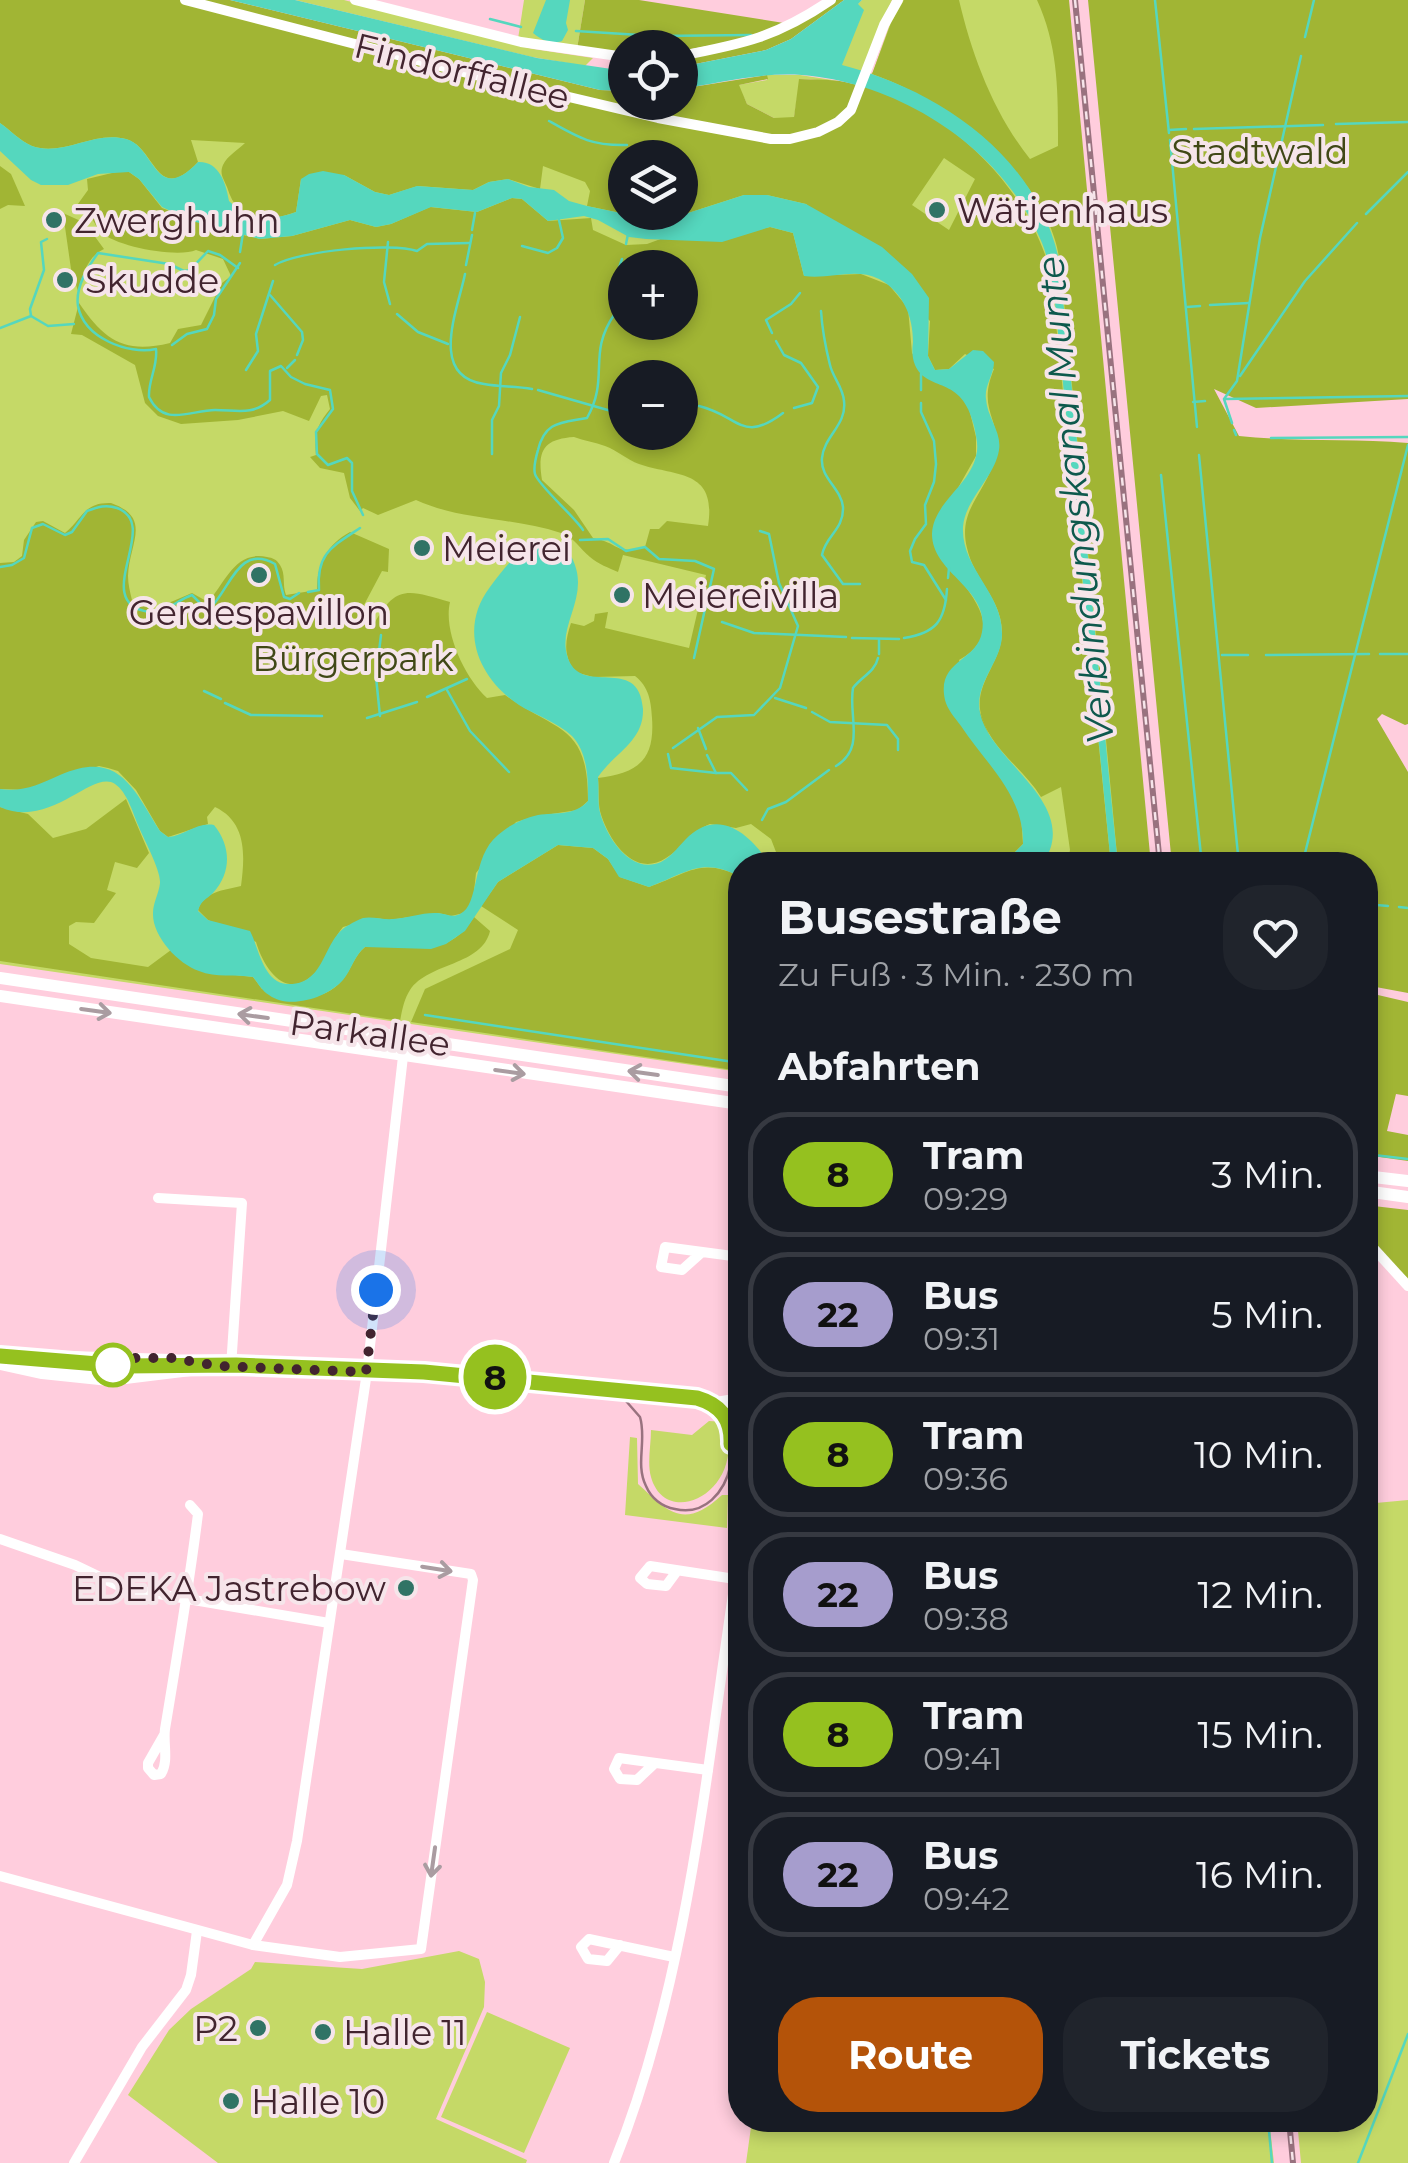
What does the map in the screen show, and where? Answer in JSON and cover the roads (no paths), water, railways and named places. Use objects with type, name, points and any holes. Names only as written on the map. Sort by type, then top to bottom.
[{"type":"main road","name":"Parkallee","points":[[0,978],[728,1085]]},
{"type":"main road","name":"Parkallee","points":[[0,996],[728,1102]]},
{"type":"main road","points":[[1378,1178],[1408,1181]]},
{"type":"main road","points":[[1378,1193],[1408,1196]]},
{"type":"street","name":"Findorffallee","points":[[186,0],[468,73],[771,140],[806,136],[838,122],[851,110],[884,24],[898,0]]},
{"type":"street","points":[[355,0],[521,42],[608,55]]},
{"type":"street","points":[[698,53],[747,44],[780,32],[831,0]]},
{"type":"street","points":[[253,1945],[275,1912],[292,1866],[366,1372],[405,1039]]},
{"type":"street","points":[[158,1198],[257,1203]]},
{"type":"street","points":[[231,1366],[242,1204]]},
{"type":"street","points":[[701,1253],[728,1256]]},
{"type":"street","points":[[1378,1254],[1408,1286]]},
{"type":"street","points":[[0,1354],[171,1358],[218,1366]]},
{"type":"street","points":[[0,1364],[42,1374],[109,1381],[218,1366],[366,1372],[512,1381],[716,1402],[728,1406]]},
{"type":"street","points":[[716,1402],[728,1400]]},
{"type":"street","points":[[164,1735],[198,1514],[190,1505]]},
{"type":"street","points":[[0,1539],[75,1565],[123,1588],[187,1602],[329,1623]]},
{"type":"street","points":[[0,1876],[253,1945],[340,1956],[421,1949],[474,1580],[470,1574],[341,1554]]},
{"type":"street","points":[[678,1570],[728,1577]]},
{"type":"street","points":[[614,2163],[646,2069],[674,1957],[708,1770],[728,1628]]},
{"type":"street","points":[[655,1763],[708,1770]]},
{"type":"street","points":[[74,2163],[142,2047],[186,1990],[192,1975],[197,1932]]},
{"type":"street","points":[[620,1945],[674,1957]]},
{"type":"water","points":[[230,0],[295,0],[537,58],[608,68],[608,90]]},
{"type":"water","points":[[546,0],[570,0],[568,30],[562,41],[546,41],[533,33]]},
{"type":"water","name":"Verbindungskanal Munte","points":[[844,0],[862,0],[858,4],[864,10],[842,65],[914,91],[979,133],[1029,189],[1047,223],[1059,260],[1117,852],[1110,852],[1055,303],[1045,250],[1025,209],[1002,178],[945,127],[911,107],[876,91],[802,75],[698,86],[698,63],[766,50],[791,39]]},
{"type":"water","points":[[0,123],[28,144],[44,148],[102,138],[126,139],[136,144],[164,176],[173,178],[198,162],[211,165],[220,174],[229,201],[244,212],[261,217],[296,212],[301,179],[323,171],[344,175],[389,195],[417,186],[473,190],[508,179],[554,190],[569,201],[608,210],[608,225],[584,216],[548,221],[522,199],[512,198],[477,212],[431,207],[376,227],[350,220],[292,236],[260,239],[192,221],[162,207],[129,172],[98,174],[68,185],[41,185],[0,151]]},
{"type":"water","points":[[744,195],[767,195],[806,204],[882,247],[912,274],[929,298],[928,356],[935,370],[949,369],[973,350],[983,351],[994,362],[986,399],[999,450],[969,507],[963,527],[968,555],[996,605],[1002,633],[998,653],[981,691],[980,713],[1000,750],[1044,804],[1052,823],[1048,852],[1015,852],[1023,844],[1017,810],[1002,781],[945,700],[946,677],[979,642],[982,617],[970,592],[941,560],[932,534],[938,513],[972,466],[977,441],[969,410],[961,398],[920,374],[915,365],[909,314],[900,298],[887,284],[870,276],[804,276],[793,233],[770,227],[722,242],[629,237],[616,230],[698,230],[698,210]]},
{"type":"water","points":[[540,542],[555,543],[572,558],[578,585],[565,643],[574,668],[583,674],[631,683],[639,692],[643,709],[639,730],[598,777],[599,808],[606,829],[620,850],[639,863],[661,862],[689,836],[713,824],[735,829],[760,852],[728,852],[728,871],[694,869],[649,887],[619,877],[608,859],[593,848],[558,845],[498,882],[465,931],[446,944],[431,949],[365,947],[336,986],[318,997],[287,1002],[267,993],[253,977],[199,971],[168,948],[154,922],[158,870],[129,803],[115,784],[94,784],[36,811],[0,807],[0,789],[24,789],[80,768],[97,767],[122,777],[168,837],[202,825],[214,825],[224,842],[226,868],[219,885],[198,911],[208,920],[250,931],[267,971],[287,984],[310,977],[340,931],[361,919],[460,914],[471,901],[483,855],[498,835],[527,818],[571,811],[588,801],[586,767],[572,736],[505,694],[483,667],[477,652],[475,619],[480,603],[525,549]]},
{"type":"waterway","points":[[1155,0],[1169,133]]},
{"type":"waterway","points":[[1305,37],[1314,0]]},
{"type":"waterway","points":[[490,19],[521,27]]},
{"type":"waterway","points":[[576,31],[656,36],[751,35]]},
{"type":"waterway","points":[[1232,423],[1224,399],[1237,381],[1260,238],[1301,56]]},
{"type":"waterway","points":[[549,121],[586,140],[608,144]]},
{"type":"waterway","points":[[1336,124],[1408,122]]},
{"type":"waterway","points":[[1194,129],[1323,125]]},
{"type":"waterway","points":[[1169,130],[1186,129]]},
{"type":"waterway","points":[[1170,140],[1197,427]]},
{"type":"waterway","points":[[1366,214],[1408,172]]},
{"type":"waterway","points":[[472,230],[475,213]]},
{"type":"waterway","points":[[522,246],[548,253],[557,248],[563,238],[559,220]]},
{"type":"waterway","points":[[1240,376],[1305,281],[1357,223]]},
{"type":"waterway","points":[[240,252],[243,233]]},
{"type":"waterway","points":[[626,244],[628,234]]},
{"type":"waterway","points":[[466,265],[472,235]]},
{"type":"waterway","points":[[31,316],[44,270],[41,242],[47,239]]},
{"type":"waterway","points":[[388,242],[384,282],[390,304]]},
{"type":"waterway","points":[[275,265],[345,249],[387,247],[417,251],[427,244],[469,243]]},
{"type":"waterway","points":[[238,268],[208,251],[190,270],[184,271],[169,264],[98,253],[80,285],[78,306],[89,327],[109,342],[133,349],[156,349],[149,397],[170,415],[257,408],[270,400],[270,371],[281,366],[305,384],[330,390],[333,409],[316,432],[317,454],[328,465],[347,458],[352,463],[352,491],[363,515]]},
{"type":"waterway","points":[[172,345],[187,334],[207,329],[216,299],[240,263]]},
{"type":"waterway","points":[[465,274],[451,339],[456,368],[467,378],[484,384],[532,389]]},
{"type":"waterway","points":[[246,370],[258,351],[256,334],[273,281]]},
{"type":"waterway","points":[[772,333],[766,320],[791,304],[800,293]]},
{"type":"waterway","points":[[270,295],[302,332],[297,355]]},
{"type":"waterway","points":[[1210,305],[1249,303]]},
{"type":"waterway","points":[[1187,307],[1200,306]]},
{"type":"waterway","points":[[821,311],[830,365],[844,401],[842,417],[822,458],[824,471],[841,500],[843,515],[822,555],[843,584],[860,584]]},
{"type":"waterway","points":[[397,314],[418,332],[448,344]]},
{"type":"waterway","points":[[0,328],[31,316],[48,326],[74,324]]},
{"type":"waterway","points":[[492,454],[492,420],[499,406],[501,373],[520,317]]},
{"type":"waterway","points":[[583,530],[538,479],[535,462],[550,428],[587,418],[597,391],[602,342],[608,326]]},
{"type":"waterway","points":[[776,341],[784,355],[801,363],[818,387],[812,403],[794,408]]},
{"type":"waterway","points":[[287,368],[295,360]]},
{"type":"waterway","points":[[921,374],[921,390]]},
{"type":"waterway","points":[[538,390],[608,410]]},
{"type":"waterway","points":[[1225,399],[1408,396]]},
{"type":"waterway","points":[[1193,402],[1205,401]]},
{"type":"waterway","points":[[921,403],[934,441],[936,464],[925,505],[926,524],[910,551],[912,562],[924,565],[946,600]]},
{"type":"waterway","points":[[699,406],[749,427],[783,413]]},
{"type":"waterway","points":[[1234,430],[1236,435]]},
{"type":"waterway","points":[[1271,438],[1408,437]]},
{"type":"waterway","points":[[1305,852],[1408,445]]},
{"type":"waterway","points":[[1199,455],[1238,852]]},
{"type":"waterway","points":[[1161,475],[1201,852]]},
{"type":"waterway","points":[[0,567],[24,558],[32,528],[43,524],[65,535],[72,532],[87,511],[109,506],[129,517],[133,530],[124,579],[125,594],[132,606],[155,612],[192,595],[210,608],[236,571],[252,559],[275,564],[284,597],[290,599],[299,593]]},
{"type":"waterway","points":[[308,592],[319,590],[320,567],[328,552],[360,528]]},
{"type":"waterway","points":[[673,748],[717,717],[754,715],[780,688],[798,626],[779,583],[769,534],[760,531]]},
{"type":"waterway","points":[[580,540],[608,539],[626,551],[645,547],[659,559],[695,561],[714,569],[694,658]]},
{"type":"waterway","points":[[948,578],[949,568]]},
{"type":"waterway","points":[[904,638],[924,633],[937,624],[947,589]]},
{"type":"waterway","points":[[216,621],[220,628]]},
{"type":"waterway","points":[[722,622],[754,633],[846,637]]},
{"type":"waterway","points":[[380,716],[376,677],[381,635]]},
{"type":"waterway","points":[[852,638],[899,639]]},
{"type":"waterway","points":[[879,640],[879,654]]},
{"type":"waterway","points":[[1266,655],[1369,654]]},
{"type":"waterway","points":[[1380,654],[1408,654]]},
{"type":"waterway","points":[[1222,655],[1248,655]]},
{"type":"waterway","points":[[836,766],[845,759],[853,741],[853,688],[878,658]]},
{"type":"waterway","points":[[427,697],[467,679]]},
{"type":"waterway","points":[[447,690],[470,731],[509,772]]},
{"type":"waterway","points":[[204,691],[221,699]]},
{"type":"waterway","points":[[775,698],[806,708]]},
{"type":"waterway","points":[[367,718],[417,702]]},
{"type":"waterway","points":[[225,703],[251,715],[322,716]]},
{"type":"waterway","points":[[812,712],[830,722],[887,725],[898,739],[898,750]]},
{"type":"waterway","points":[[698,728],[706,749]]},
{"type":"waterway","points":[[668,754],[671,768],[716,773]]},
{"type":"waterway","points":[[707,755],[716,773],[731,773],[747,790]]},
{"type":"waterway","points":[[762,820],[768,809],[786,802],[829,770]]},
{"type":"waterway","points":[[1378,905],[1388,906]]},
{"type":"waterway","points":[[1399,907],[1408,908]]},
{"type":"waterway","points":[[425,1015],[728,1061]]},
{"type":"waterway","points":[[1378,1155],[1408,1159]]},
{"type":"waterway","points":[[1378,2111],[1408,2034]]},
{"type":"waterway","points":[[1269,2132],[1272,2163]]},
{"type":"waterway","points":[[1358,2163],[1370,2132]]},
{"type":"tram line","points":[[0,1356],[122,1366],[424,1371],[697,1399],[716,1409],[728,1428]]},
{"type":"tram line","name":"8","points":[[0,1356],[122,1366],[236,1365],[496,1377],[697,1398],[719,1408],[728,1422]]},
{"type":"tram line","points":[[604,1393],[626,1401],[640,1417],[643,1478],[654,1498],[666,1506],[695,1509],[712,1500],[728,1473]]},
{"type":"railway","points":[[1075,0],[1159,852]]},
{"type":"railway","points":[[1290,2132],[1293,2163]]},
{"type":"place","name":"Wätjenhaus","points":[[937,210]]},
{"type":"place","name":"Zwerghuhn","points":[[54,220]]},
{"type":"place","name":"Skudde","points":[[65,280]]},
{"type":"place","name":"Meierei","points":[[422,548]]},
{"type":"place","name":"Gerdespavillon","points":[[259,575]]},
{"type":"place","name":"Meiereivilla","points":[[622,595]]},
{"type":"place","name":"EDEKA Jastrebow","points":[[406,1588]]},
{"type":"place","name":"P2","points":[[258,2028]]},
{"type":"place","name":"Halle 11","points":[[323,2032]]},
{"type":"place","name":"Halle 10","points":[[231,2101]]},
{"type":"park label","name":"Stadtwald","points":[[1260,151]]},
{"type":"park label","name":"Bürgerpark","points":[[353,658]]}]
